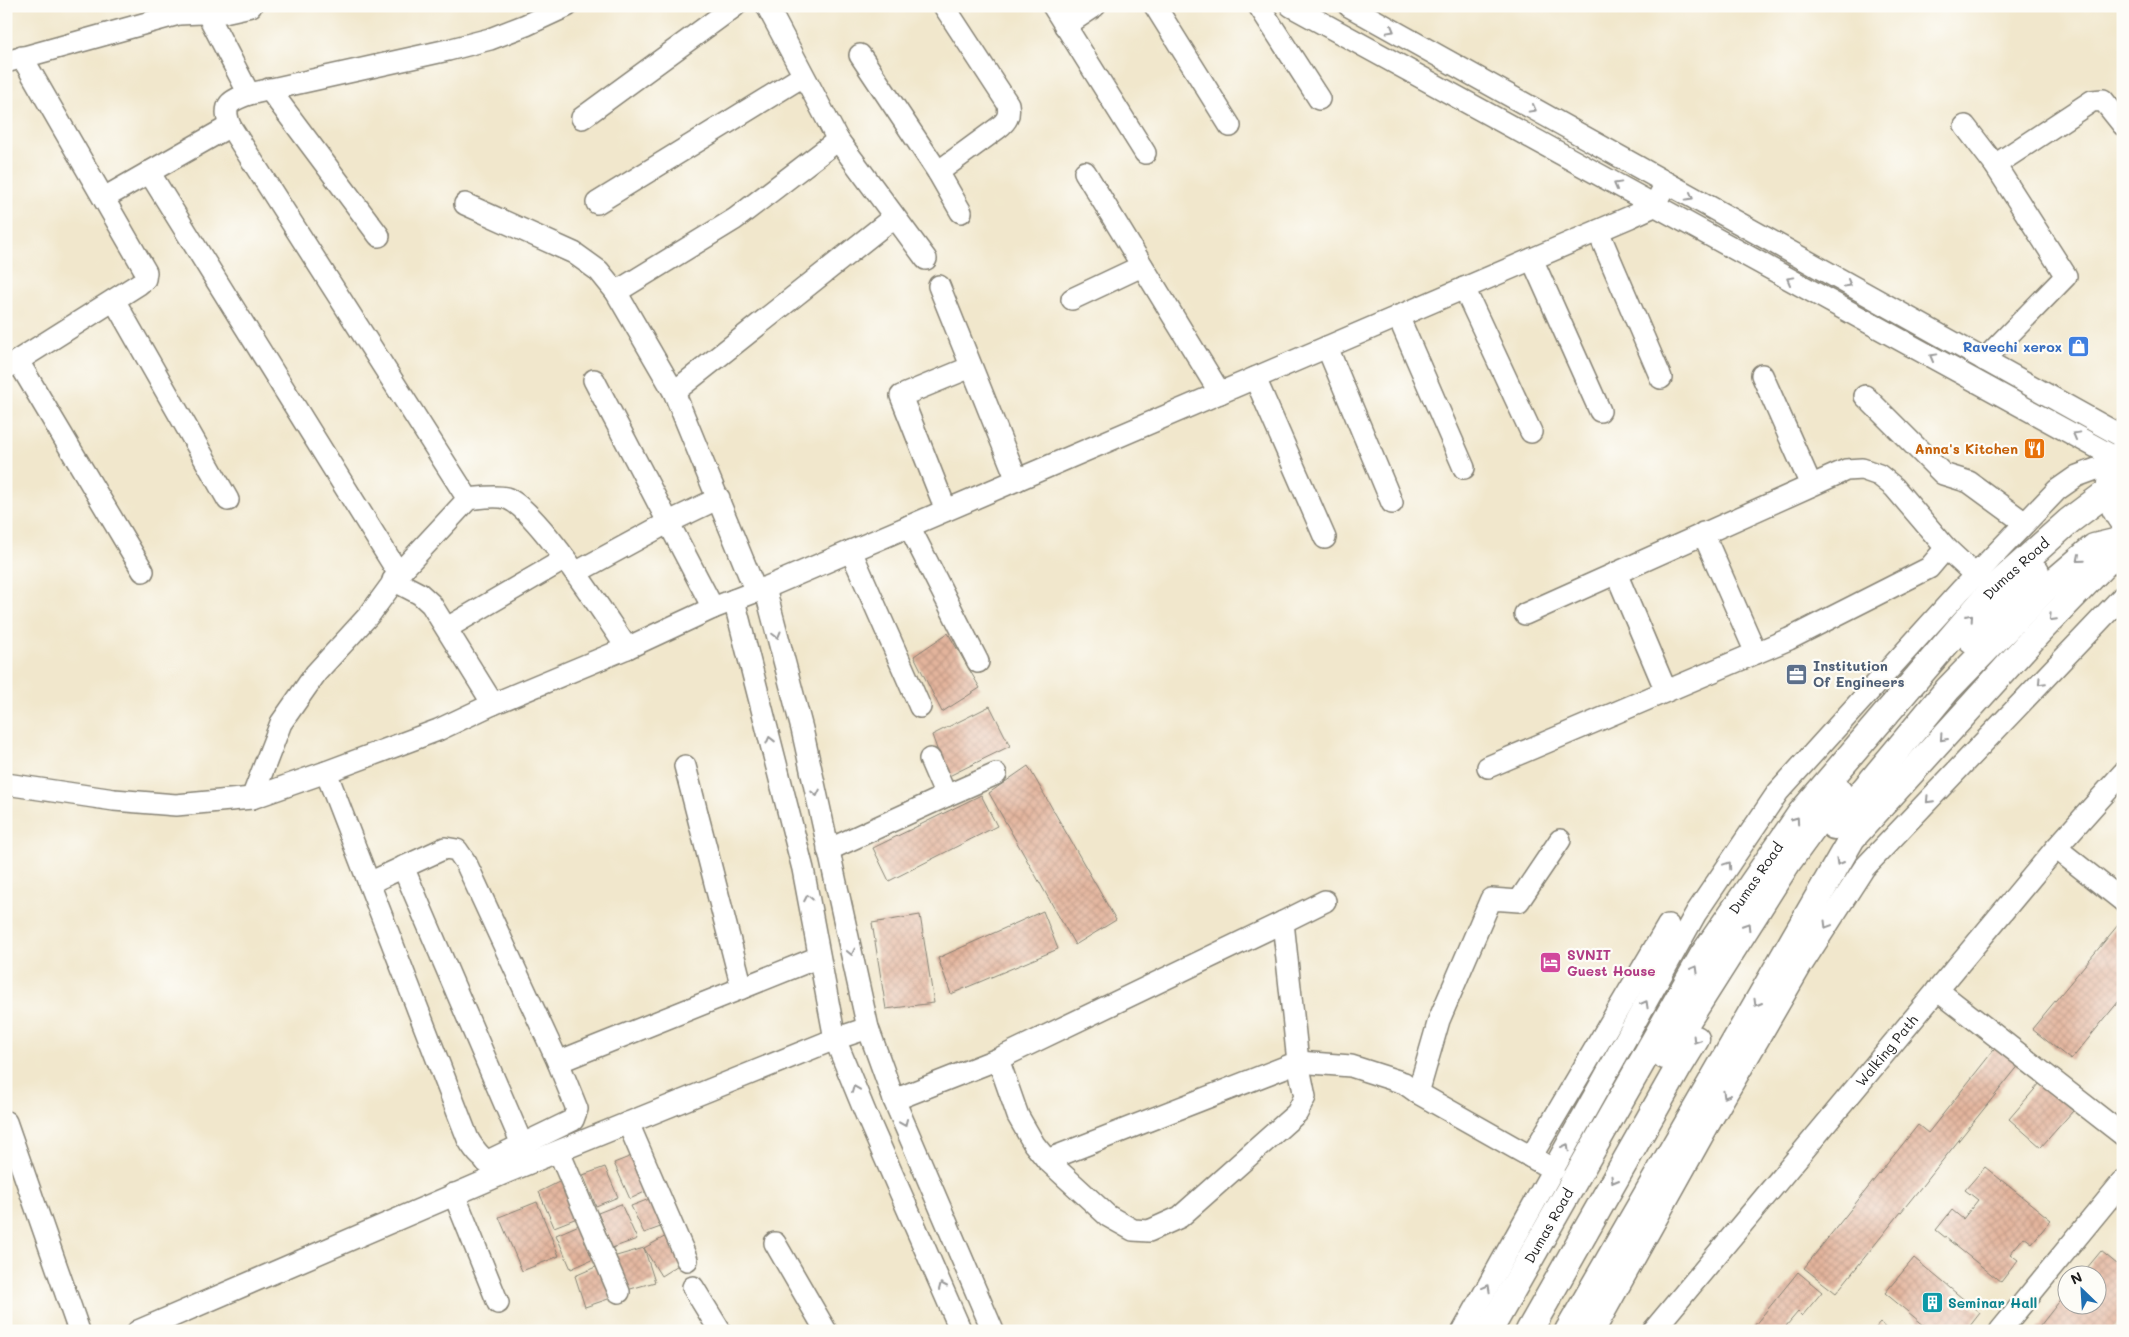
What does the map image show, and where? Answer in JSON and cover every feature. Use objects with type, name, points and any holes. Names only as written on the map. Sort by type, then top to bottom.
[{"type":"main road","points":[[1510,1331],[1636,1101],[1788,862],[1839,792],[1938,676],[2031,576],[2085,530],[2120,453]]},
{"type":"main road","points":[[2099,497],[2113,507],[2123,522]]},
{"type":"main road","name":"Dumas Road","points":[[1489,1331],[1703,955],[1801,813],[1993,589],[2099,497]]},
{"type":"main road","points":[[1529,1331],[1677,1070],[1810,860],[1844,813],[1948,689],[2044,590],[2094,547],[2123,540]]},
{"type":"main road","points":[[1568,1331],[1852,838],[2037,634],[2123,545]]},
{"type":"street","points":[[142,571],[12,365],[139,284],[145,278],[146,272],[104,198],[14,59],[179,14],[251,6]]},
{"type":"street","points":[[468,499],[230,126],[226,113],[232,100],[259,92],[490,39],[526,26],[567,6]]},
{"type":"street","points":[[582,118],[735,6]]},
{"type":"street","points":[[767,6],[838,140],[926,259]]},
{"type":"street","points":[[938,172],[1007,121],[1010,113],[1006,100],[944,6]]},
{"type":"street","points":[[1053,6],[1145,153]]},
{"type":"street","points":[[1065,26],[1095,6]]},
{"type":"street","points":[[1155,6],[1230,126]]},
{"type":"street","points":[[1259,6],[1319,99]]},
{"type":"street","points":[[1291,6],[1654,206],[2120,453]]},
{"type":"street","points":[[1349,6],[1984,360],[2120,453]]},
{"type":"street","points":[[217,10],[259,92],[379,236]]},
{"type":"street","points":[[860,55],[938,172],[961,212]]},
{"type":"street","points":[[597,203],[803,76]]},
{"type":"street","points":[[1995,165],[2092,101],[2103,100],[2123,125]]},
{"type":"street","points":[[104,198],[230,126]]},
{"type":"street","points":[[1966,126],[1995,165],[2066,276],[1984,360]]},
{"type":"street","points":[[616,292],[735,219],[838,140]]},
{"type":"street","points":[[149,172],[396,577],[426,599],[447,628],[493,704]]},
{"type":"street","points":[[1085,172],[1220,393]]},
{"type":"street","points":[[6,784],[114,800],[176,805],[252,798],[326,772],[438,730],[493,704],[627,648],[713,608],[760,590],[1598,231],[1654,206],[1666,183]]},
{"type":"street","points":[[465,204],[574,253],[599,272],[616,292],[674,392],[760,590],[802,729],[868,1028],[894,1100],[993,1331]]},
{"type":"street","points":[[674,392],[894,217]]},
{"type":"street","points":[[1598,231],[1661,378]]},
{"type":"street","points":[[1532,259],[1600,411]]},
{"type":"street","points":[[1072,299],[1142,266]]},
{"type":"street","points":[[939,286],[1016,480]]},
{"type":"street","points":[[1464,288],[1531,432]]},
{"type":"street","points":[[114,300],[228,500]]},
{"type":"street","points":[[1398,316],[1464,468]]},
{"type":"street","points":[[1326,347],[1392,503]]},
{"type":"street","points":[[946,510],[901,396],[971,367]]},
{"type":"street","points":[[1762,374],[1811,485]]},
{"type":"street","points":[[1255,378],[1325,538]]},
{"type":"street","points":[[594,380],[713,608]]},
{"type":"street","points":[[1865,396],[1943,474],[1969,482],[2025,523]]},
{"type":"street","points":[[1463,1331],[1696,913],[1778,792],[1975,575],[2066,482],[2120,453]]},
{"type":"street","points":[[1525,614],[1846,470],[1862,469],[1879,475],[1894,487],[1946,548],[1975,575]]},
{"type":"street","points":[[252,798],[281,723],[316,673],[370,614],[396,577],[468,499],[505,498],[520,506],[571,566],[627,648]]},
{"type":"street","points":[[447,628],[571,566],[719,498]]},
{"type":"street","points":[[909,526],[978,662]]},
{"type":"street","points":[[1703,534],[1756,653]]},
{"type":"street","points":[[1488,767],[1789,639],[1929,568],[1946,548]]},
{"type":"street","points":[[851,551],[920,708]]},
{"type":"street","points":[[1616,573],[1666,691]]},
{"type":"street","points":[[1594,1331],[1718,1109],[1801,966],[1864,868],[2123,596]]},
{"type":"street","points":[[734,600],[802,869],[835,1039],[864,1112],[961,1331]]},
{"type":"street","points":[[930,759],[946,796]]},
{"type":"street","points":[[684,766],[742,988]]},
{"type":"street","points":[[326,772],[468,1138],[475,1152],[486,1162],[507,1172]]},
{"type":"street","name":"Walking Path","points":[[1653,1331],[2056,848],[2123,773]]},
{"type":"street","points":[[828,850],[996,774]]},
{"type":"street","points":[[1418,1093],[1439,1020],[1492,899],[1519,901],[1560,840]]},
{"type":"street","points":[[369,884],[445,848],[457,850],[466,863],[558,1062],[577,1109],[574,1120],[486,1162]]},
{"type":"street","points":[[2056,848],[2123,901]]},
{"type":"street","points":[[403,867],[522,1144]]},
{"type":"street","points":[[894,1100],[998,1059],[1325,901]]},
{"type":"street","points":[[998,1059],[1018,1116],[1034,1144],[1047,1160],[1108,1216],[1133,1230],[1149,1231],[1180,1218],[1297,1113],[1305,1097],[1298,1062],[1283,922]]},
{"type":"street","points":[[1531,1157],[1668,925]]},
{"type":"street","points":[[558,1062],[819,957]]},
{"type":"street","points":[[1937,990],[2123,1134]]},
{"type":"street","points":[[138,1331],[507,1172],[835,1039],[868,1028]]},
{"type":"street","points":[[1047,1160],[1298,1062],[1351,1066],[1404,1083],[1418,1093],[1554,1170]]},
{"type":"street","points":[[6,1122],[79,1331]]},
{"type":"street","points":[[628,1122],[687,1260]]},
{"type":"street","points":[[559,1152],[619,1292]]},
{"type":"street","points":[[2000,1331],[2123,1181]]},
{"type":"street","points":[[454,1194],[498,1303]]},
{"type":"street","points":[[775,1243],[826,1331]]},
{"type":"street","points":[[693,1287],[720,1331]]},
{"type":"building","points":[[948,633],[980,688],[942,712],[914,656]]},
{"type":"building","points":[[990,706],[1010,746],[947,777],[932,735]]},
{"type":"building","points":[[1028,766],[1116,920],[1075,945],[989,793]]},
{"type":"building","points":[[981,795],[997,826],[889,881],[873,848]]},
{"type":"building","points":[[1043,911],[1058,949],[951,994],[938,958]]},
{"type":"building","points":[[920,915],[934,1003],[886,1009],[872,923]]},
{"type":"building","points":[[2123,919],[2123,996],[2071,1060],[2032,1029]]},
{"type":"building","points":[[1997,1046],[2020,1064],[1836,1293],[1804,1268],[1918,1125],[1928,1133]]},
{"type":"building","points":[[2040,1083],[2073,1111],[2041,1147],[2009,1119]]},
{"type":"building","points":[[634,1155],[651,1189],[630,1199],[614,1163]]},
{"type":"building","points":[[605,1167],[618,1197],[596,1206],[583,1175]]},
{"type":"building","points":[[1985,1167],[2051,1220],[2032,1243],[2024,1237],[2010,1254],[2018,1260],[2001,1282],[1936,1230],[1952,1210],[1963,1219],[1978,1200],[1965,1190]]},
{"type":"building","points":[[563,1180],[577,1218],[554,1227],[539,1192]]},
{"type":"building","points":[[2123,1196],[2123,1213],[2114,1206]]},
{"type":"building","points":[[652,1198],[666,1225],[644,1233],[631,1206]]},
{"type":"building","points":[[537,1202],[559,1256],[522,1271],[499,1217]]},
{"type":"building","points":[[621,1204],[637,1239],[612,1248],[598,1213]]},
{"type":"building","points":[[579,1225],[596,1258],[571,1269],[556,1235]]},
{"type":"building","points":[[670,1234],[683,1262],[661,1276],[644,1248]]},
{"type":"building","points":[[644,1248],[655,1282],[627,1290],[613,1257]]},
{"type":"building","points":[[2101,1251],[2123,1269],[2123,1316],[2111,1331],[2036,1331],[2056,1306],[2056,1314],[2106,1314],[2106,1264],[2090,1264]]},
{"type":"building","name":"Seminar Hall","points":[[1914,1258],[1980,1313],[1966,1331],[1931,1331],[1885,1293]]},
{"type":"building","points":[[600,1265],[614,1297],[585,1307],[575,1276]]},
{"type":"building","points":[[1798,1272],[1822,1292],[1802,1316],[1798,1312],[1786,1326],[1792,1331],[1750,1331]]},
{"type":"building","points":[[1880,1323],[1889,1331],[1873,1331]]},
{"type":"place","name":"Ravechi xerox","points":[[2078,347]]},
{"type":"place","name":"Anna's Kitchen","points":[[2034,449]]},
{"type":"place","name":"Institution Of Engineers","points":[[1797,674]]},
{"type":"place","name":"SVNIT Guest House","points":[[1551,963]]},
{"type":"place","name":"Seminar Hall","points":[[1932,1303]]}]
